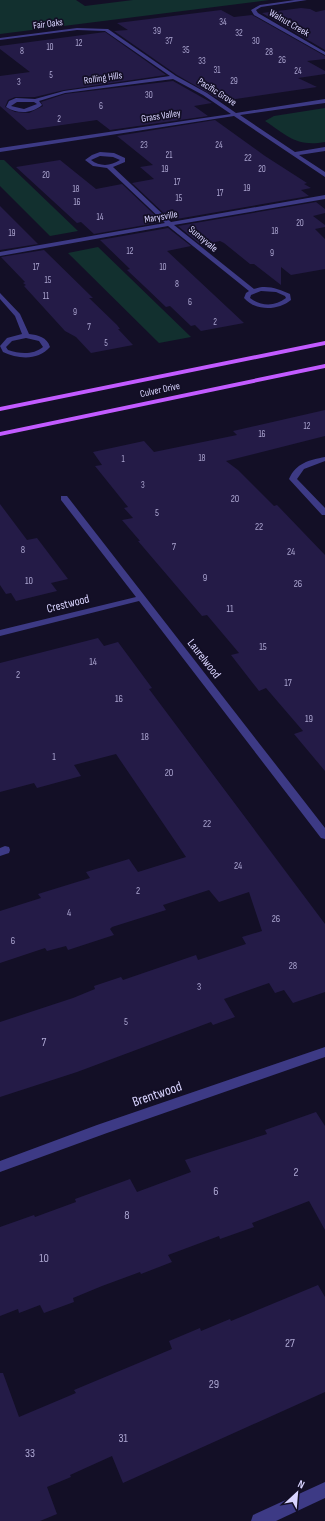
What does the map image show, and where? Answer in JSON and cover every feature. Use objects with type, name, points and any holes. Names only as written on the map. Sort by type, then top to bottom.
[{"type":"main road","name":"Culver Drive","points":[[0,409],[325,343]]},
{"type":"main road","name":"Culver Drive","points":[[0,434],[325,366]]},
{"type":"street","name":"Walnut Creek","points":[[306,0],[260,6],[253,10],[256,14],[325,54]]},
{"type":"street","name":"Fair Oaks","points":[[0,39],[77,29],[98,29]]},
{"type":"street","name":"Pacific Grove","points":[[98,29],[112,33],[174,77],[205,94],[325,175]]},
{"type":"street","name":"Rolling Hills","points":[[35,101],[40,104],[28,110],[15,109],[8,106],[11,102],[16,100],[35,101],[64,92],[174,77]]},
{"type":"street","name":"Grass Valley","points":[[0,150],[325,101]]},
{"type":"street","points":[[294,154],[325,149]]},
{"type":"street","name":"Sunnyvale","points":[[108,166],[120,164],[123,159],[107,154],[94,156],[88,160],[94,165],[108,166],[170,225],[253,291]]},
{"type":"street","name":"Marysville","points":[[0,254],[325,198]]},
{"type":"street","points":[[268,289],[277,290],[288,295],[289,299],[280,305],[260,305],[250,301],[247,298],[248,294],[253,291],[268,289]]},
{"type":"street","points":[[0,295],[18,315],[26,336]]},
{"type":"street","points":[[26,336],[42,339],[46,343],[47,347],[37,354],[24,355],[11,354],[3,347],[4,343],[10,339],[26,336]]},
{"type":"street","points":[[325,459],[304,464],[296,471],[293,479],[325,513]]},
{"type":"street","name":"Laurelwood","points":[[64,498],[325,835]]},
{"type":"street","name":"Crestwood","points":[[0,633],[141,598]]},
{"type":"street","name":"Brentwood","points":[[0,1167],[102,1129],[325,1052]]},
{"type":"street","points":[[259,1521],[325,1490]]},
{"type":"green space","points":[[0,0],[76,0],[85,6],[133,0],[269,0],[0,34]]},
{"type":"green space","points":[[325,108],[325,142],[299,142],[286,136],[265,121],[274,116]]},
{"type":"green space","points":[[0,160],[4,160],[78,231],[50,236],[0,186]]},
{"type":"green space","points":[[98,247],[191,337],[159,343],[68,253]]},
{"type":"building","points":[[301,8],[310,9],[316,12],[325,10],[325,50],[262,13]]},
{"type":"building","points":[[221,10],[234,17],[252,15],[325,56],[325,59],[307,61],[325,71],[325,74],[298,78],[317,87],[222,101],[177,75],[114,31],[128,30],[117,23]]},
{"type":"building","points":[[105,32],[166,75],[64,90],[35,97],[15,97],[8,100],[5,107],[15,112],[29,113],[43,106],[41,102],[65,94],[173,81],[212,103],[194,106],[208,116],[110,130],[97,120],[27,130],[0,106],[0,76],[30,72],[0,49],[0,46]]},
{"type":"building","points":[[215,120],[265,156],[307,183],[304,184],[311,188],[301,190],[309,196],[171,220],[132,183],[154,179],[140,167],[153,165],[117,136]]},
{"type":"building","points":[[60,160],[96,189],[122,184],[162,222],[94,234],[81,222],[77,223],[16,167]]},
{"type":"building","points":[[316,202],[325,209],[325,213],[313,216],[325,225],[325,227],[315,229],[325,239],[325,269],[291,275],[281,267],[281,285],[254,264],[250,264],[224,243],[220,241],[201,245],[178,226]]},
{"type":"building","points":[[0,206],[38,244],[0,250]]},
{"type":"building","points":[[168,228],[191,246],[167,251],[244,323],[201,331],[195,325],[191,326],[170,306],[166,307],[127,270],[130,269],[100,240]]},
{"type":"building","points":[[44,250],[93,298],[89,298],[117,325],[120,329],[118,329],[133,345],[91,353],[76,337],[65,331],[24,286],[26,285],[23,283],[25,282],[1,257]]},
{"type":"building","points":[[325,410],[325,436],[226,461],[238,470],[274,506],[277,505],[325,555],[325,771],[294,734],[303,731],[266,688],[259,691],[231,655],[239,653],[207,615],[202,616],[122,520],[133,518],[124,508],[128,507],[95,466],[102,465],[93,452],[144,441],[154,452],[237,435],[233,431]]},
{"type":"building","points":[[0,504],[27,540],[37,538],[68,579],[51,583],[57,591],[16,601],[11,593],[6,594],[0,585]]},
{"type":"building","points":[[98,638],[104,646],[118,642],[152,688],[149,689],[325,924],[325,992],[293,1003],[284,990],[275,993],[269,983],[224,999],[235,1017],[213,1025],[211,1022],[77,1072],[0,1097],[0,1022],[73,998],[95,989],[94,986],[121,977],[123,980],[196,955],[198,960],[246,944],[242,937],[262,931],[249,892],[219,902],[209,890],[163,905],[166,910],[112,927],[110,929],[114,935],[68,950],[66,946],[47,951],[45,948],[0,963],[0,911],[41,898],[38,894],[90,878],[86,872],[129,859],[138,872],[186,857],[116,754],[74,765],[81,776],[37,788],[34,783],[0,792],[0,663]]},
{"type":"building","points":[[316,1112],[325,1126],[325,1230],[309,1201],[252,1223],[254,1227],[220,1239],[219,1236],[168,1255],[172,1262],[141,1274],[140,1272],[102,1286],[73,1298],[74,1302],[44,1313],[40,1305],[19,1313],[18,1309],[0,1316],[0,1227],[34,1215],[35,1217],[76,1202],[75,1199],[130,1179],[137,1192],[191,1172],[185,1160],[267,1134],[265,1130]]},
{"type":"building","points":[[318,1285],[325,1297],[325,1392],[123,1483],[112,1456],[70,1475],[71,1477],[47,1487],[57,1514],[40,1521],[0,1521],[0,1373],[3,1373],[19,1417],[76,1393],[74,1390],[172,1349],[169,1341],[200,1328],[201,1331],[230,1319],[231,1321]]}]
